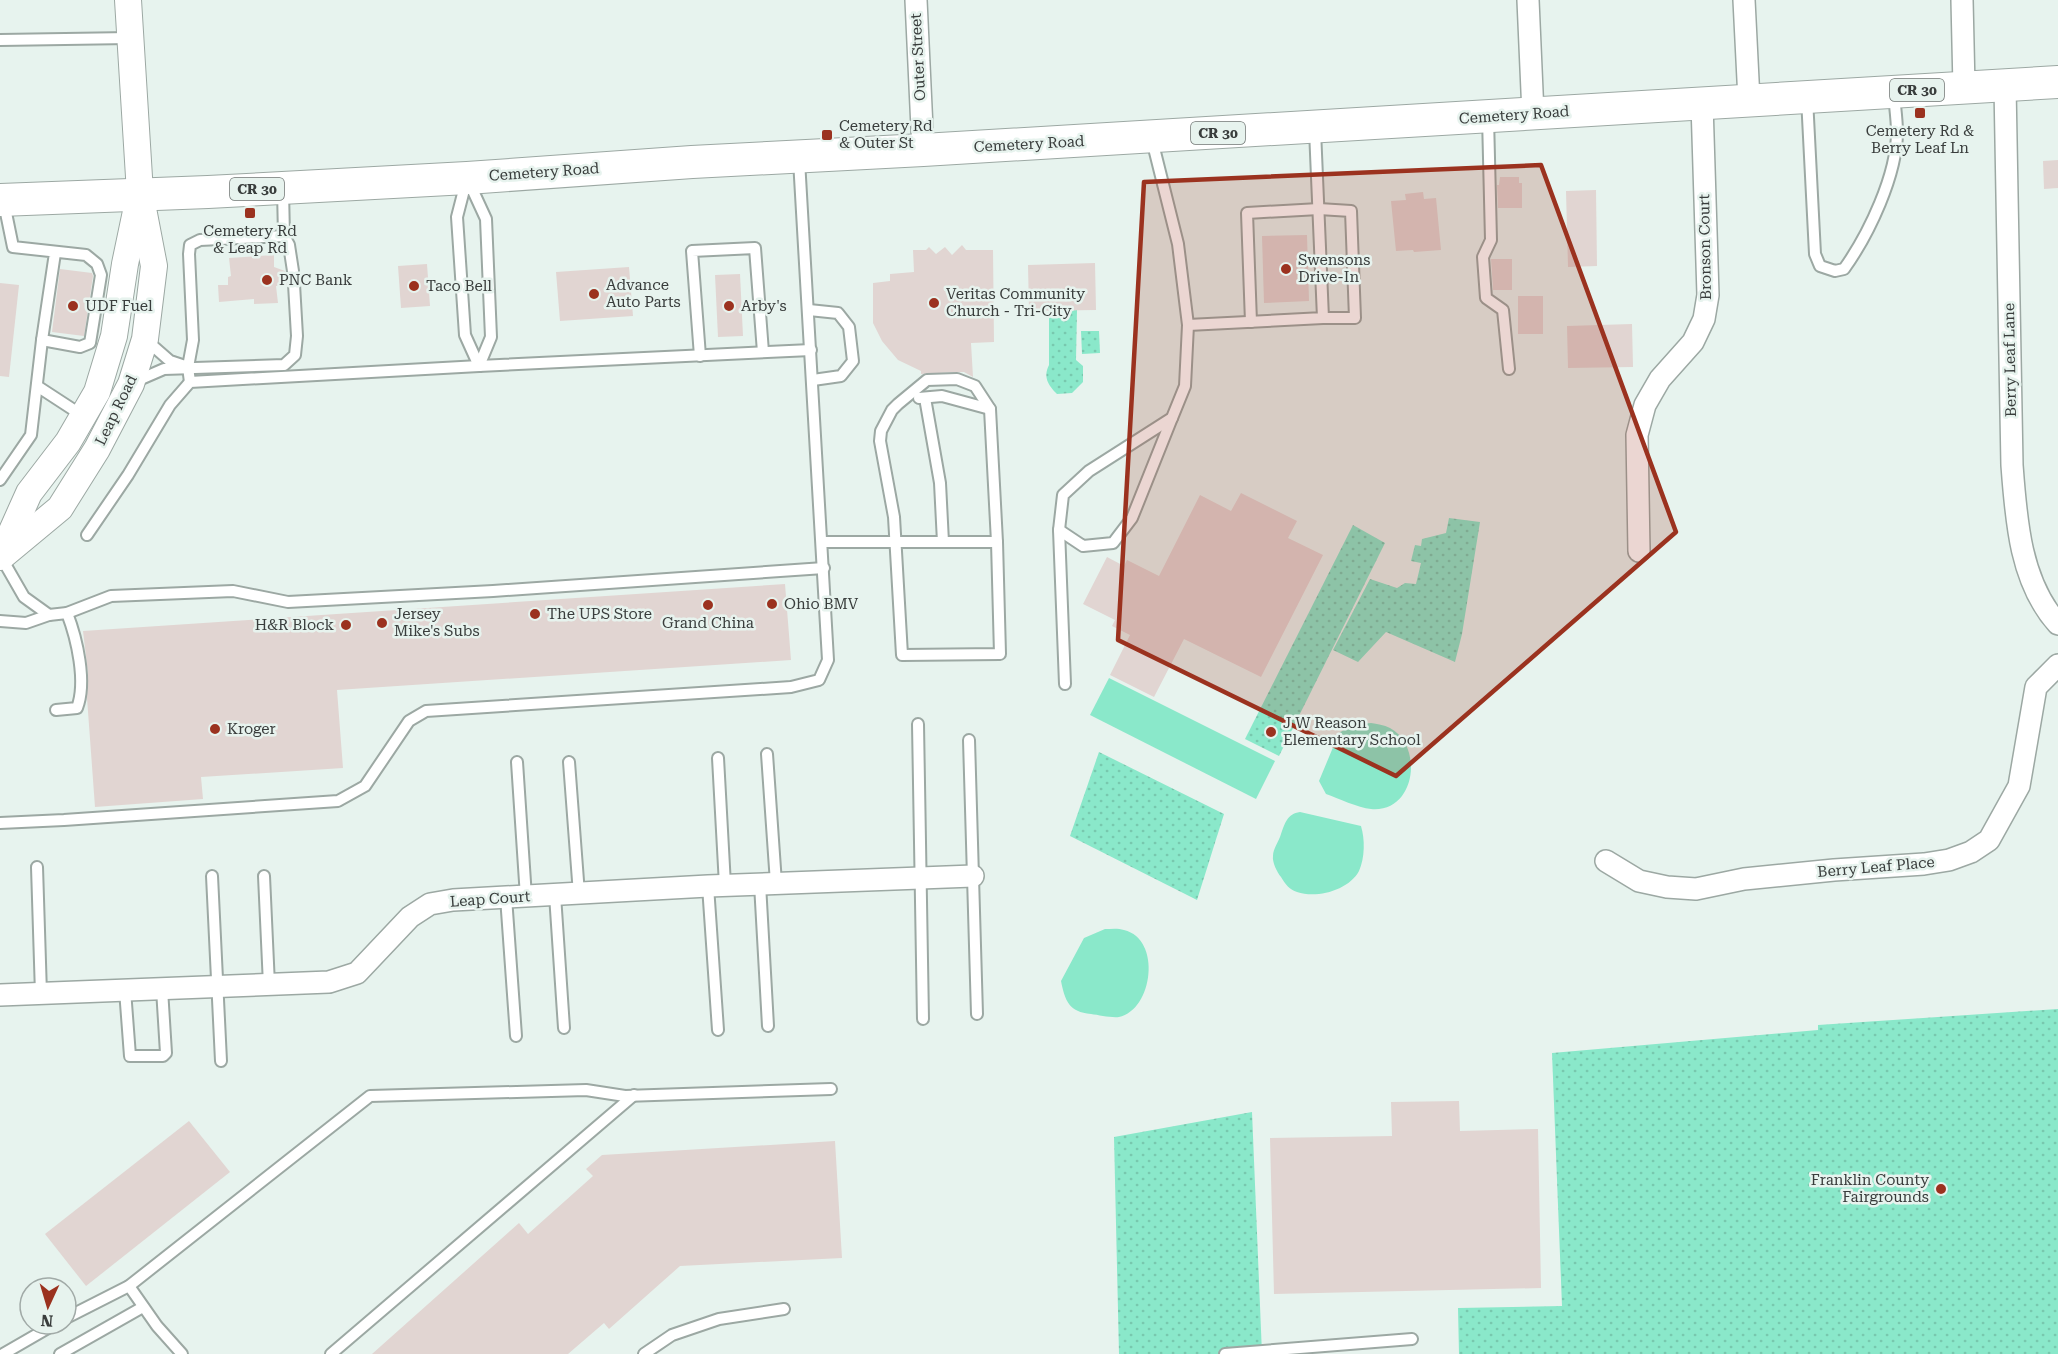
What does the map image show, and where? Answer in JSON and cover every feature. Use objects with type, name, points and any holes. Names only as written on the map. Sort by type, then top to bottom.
[{"type":"main road","name":"Cemetery Road","points":[[1,199],[467,178],[2058,82]]},
{"type":"street","name":"Leap Road","points":[[1,557],[60,507],[97,449],[131,384],[145,339],[154,266],[140,193],[128,0]]},
{"type":"street","name":"Outer Street","points":[[916,0],[923,150]]},
{"type":"street","points":[[1528,0],[1533,114]]},
{"type":"street","points":[[1744,0],[1749,100]]},
{"type":"street","points":[[1962,0],[1964,87]]},
{"type":"street","name":"Berry Leaf Lane","points":[[2005,86],[2015,507],[2023,555],[2038,592],[2058,624]]},
{"type":"street","name":"Bronson Court","points":[[1639,551],[1638,435],[1645,405],[1660,379],[1693,342],[1704,319],[1708,295],[1702,104]]},
{"type":"street","name":"Leap Road","points":[[1,557],[11,524],[29,492],[68,442],[97,392],[114,336],[125,264],[140,193]]},
{"type":"street","name":"Berry Leaf Place","points":[[1606,861],[1639,881],[1667,887],[1696,889],[1744,879],[1924,864],[1949,860],[1971,852],[1989,840],[2019,786],[2036,687],[2058,664]]},
{"type":"street","name":"Leap Court","points":[[0,995],[329,982],[357,973],[410,917],[430,904],[453,900],[768,883],[973,876]]},
{"type":"lane","points":[[0,40],[130,38]]},
{"type":"lane","points":[[1807,97],[1815,255],[1820,266],[1835,271],[1844,269],[1858,249],[1889,180],[1897,133],[1894,92]]},
{"type":"lane","points":[[1488,117],[1491,240],[1484,257],[1486,298],[1503,310],[1509,369]]},
{"type":"lane","points":[[1315,127],[1323,318]]},
{"type":"lane","points":[[1059,530],[1083,546],[1113,543],[1132,518],[1185,386],[1188,325],[1178,244],[1151,137]]},
{"type":"lane","points":[[0,823],[338,801],[365,786],[409,721],[426,711],[791,687],[819,680],[828,660],[799,157]]},
{"type":"lane","points":[[467,178],[486,219],[491,337],[479,366]]},
{"type":"lane","points":[[467,178],[457,217],[465,335],[479,366]]},
{"type":"lane","points":[[283,188],[284,236],[289,245],[293,271]]},
{"type":"lane","points":[[1,199],[13,247],[86,255],[97,264],[101,275],[90,343],[80,347],[42,340]]},
{"type":"lane","points":[[1188,325],[1355,318],[1351,211],[1319,209],[1246,213],[1251,322]]},
{"type":"lane","points":[[190,382],[188,367],[194,340],[190,245],[200,240],[284,236]]},
{"type":"lane","points":[[699,356],[692,251],[755,248],[763,352]]},
{"type":"lane","points":[[0,480],[31,435],[55,253]]},
{"type":"lane","points":[[131,384],[164,369],[284,365],[295,355],[297,336],[294,284]]},
{"type":"lane","points":[[808,310],[838,314],[849,327],[853,361],[841,376],[813,380]]},
{"type":"lane","points":[[145,339],[170,361],[188,367]]},
{"type":"lane","points":[[87,535],[129,475],[170,405],[190,382],[811,350]]},
{"type":"lane","points":[[957,379],[975,386],[990,409],[1000,654],[902,655],[894,517],[880,441],[881,431],[892,410],[898,404],[927,380],[957,379]]},
{"type":"lane","points":[[37,386],[83,416]]},
{"type":"lane","points":[[898,404],[942,396],[990,409]]},
{"type":"lane","points":[[925,398],[940,483],[944,542]]},
{"type":"lane","points":[[1065,684],[1059,530],[1063,495],[1089,471],[1172,418]]},
{"type":"lane","points":[[822,542],[997,542]]},
{"type":"lane","points":[[1,557],[24,597],[49,615]]},
{"type":"lane","points":[[0,621],[26,623],[49,615],[67,613],[111,596],[233,591],[288,602],[493,591],[824,568]]},
{"type":"lane","points":[[56,710],[77,708],[81,697],[76,637],[67,613]]},
{"type":"lane","points":[[918,724],[923,1019]]},
{"type":"lane","points":[[969,740],[977,1014]]},
{"type":"lane","points":[[767,754],[768,1026]]},
{"type":"lane","points":[[717,1030],[718,758]]},
{"type":"lane","points":[[516,1036],[517,762]]},
{"type":"lane","points":[[569,762],[579,894]]},
{"type":"lane","points":[[37,867],[41,994]]},
{"type":"lane","points":[[212,876],[221,1061]]},
{"type":"lane","points":[[264,876],[269,985]]},
{"type":"lane","points":[[555,895],[564,1028]]},
{"type":"lane","points":[[125,990],[130,1056],[163,1056],[166,1053],[162,989]]},
{"type":"lane","points":[[78,1312],[129,1286],[370,1096],[586,1090],[625,1096],[831,1089]]},
{"type":"lane","points":[[331,1354],[634,1095]]},
{"type":"lane","points":[[129,1286],[157,1326],[182,1354]]},
{"type":"lane","points":[[60,1354],[143,1307]]},
{"type":"lane","points":[[644,1354],[672,1335],[719,1319],[784,1309]]},
{"type":"lane","points":[[3,1354],[34,1336]]},
{"type":"lane","points":[[1225,1354],[1412,1339]]},
{"type":"highlighted area","points":[[1541,165],[1676,532],[1396,776],[1118,640],[1144,182]]},
{"type":"green space","points":[[1077,310],[1076,360],[1083,366],[1083,382],[1072,393],[1057,394],[1049,384],[1047,377],[1049,311]]},
{"type":"green space","points":[[1081,331],[1099,331],[1100,353],[1082,354]]},
{"type":"green space","points":[[1449,518],[1480,522],[1462,634],[1455,662],[1386,632],[1358,662],[1333,650],[1370,579],[1397,588],[1405,583],[1416,584],[1421,563],[1411,561],[1415,545],[1421,546],[1422,539],[1446,533]]},
{"type":"green space","points":[[1353,525],[1385,543],[1279,756],[1245,739]]},
{"type":"green space","points":[[1109,678],[1275,761],[1256,799],[1090,715]]},
{"type":"green space","points":[[1371,723],[1390,728],[1401,737],[1408,749],[1411,763],[1406,790],[1398,801],[1386,807],[1371,809],[1326,794],[1319,781],[1339,733],[1352,725]]},
{"type":"green space","points":[[1099,752],[1224,814],[1197,900],[1070,836]]},
{"type":"green space","points":[[1300,812],[1361,826],[1364,843],[1359,871],[1354,878],[1340,888],[1314,894],[1297,892],[1288,886],[1278,872],[1274,864],[1274,851],[1287,820]]},
{"type":"green space","points":[[1105,929],[1122,929],[1136,936],[1144,946],[1148,960],[1146,989],[1131,1012],[1119,1017],[1084,1013],[1073,1008],[1066,1000],[1061,981],[1084,938]]},
{"type":"green space","points":[[2058,1009],[2058,1354],[1459,1354],[1458,1308],[1562,1306],[1552,1053],[1818,1030],[1818,1025]]},
{"type":"green space","points":[[1252,1112],[1262,1354],[1119,1354],[1114,1137]]},
{"type":"building","points":[[2058,160],[2058,188],[2044,189],[2043,161]]},
{"type":"building","points":[[1500,177],[1519,177],[1519,183],[1522,183],[1522,208],[1498,208],[1497,185],[1499,185]]},
{"type":"building","points":[[1596,190],[1597,266],[1568,267],[1566,191]]},
{"type":"building","points":[[1423,192],[1424,199],[1436,198],[1441,250],[1396,251],[1391,201],[1406,200],[1405,194]]},
{"type":"building","name":"Swensons Drive-In","points":[[1307,235],[1309,301],[1264,303],[1262,236]]},
{"type":"building","name":"Veritas Community Church - Tri-City","points":[[962,245],[966,250],[993,250],[994,342],[971,343],[973,377],[964,372],[921,374],[921,371],[898,360],[882,341],[873,323],[873,283],[890,281],[890,274],[914,272],[913,250],[926,250],[929,247],[936,254],[945,247],[952,255]]},
{"type":"building","name":"PNC Bank","points":[[274,255],[274,267],[285,271],[290,278],[287,285],[276,286],[278,303],[254,304],[254,299],[219,302],[218,285],[228,285],[228,277],[231,276],[229,258]]},
{"type":"building","points":[[1491,259],[1512,259],[1512,290],[1493,290]]},
{"type":"building","points":[[1095,263],[1096,310],[1029,311],[1028,265]]},
{"type":"building","name":"Taco Bell","points":[[427,264],[430,306],[401,308],[398,266]]},
{"type":"building","name":"Advance Auto Parts","points":[[629,267],[633,316],[560,321],[556,272]]},
{"type":"building","points":[[60,269],[92,273],[84,336],[52,332]]},
{"type":"building","name":"Arby's","points":[[740,274],[743,336],[718,337],[715,275]]},
{"type":"building","points":[[0,283],[19,285],[9,377],[0,376]]},
{"type":"building","points":[[1518,296],[1543,296],[1543,334],[1518,334]]},
{"type":"building","points":[[1632,324],[1633,367],[1568,368],[1567,326]]},
{"type":"building","points":[[1241,493],[1297,521],[1288,538],[1323,555],[1261,677],[1184,639],[1154,697],[1110,675],[1130,635],[1112,626],[1115,620],[1083,604],[1107,557],[1124,566],[1127,560],[1159,576],[1200,495],[1231,511]]},
{"type":"building","points":[[785,584],[791,660],[337,690],[343,768],[201,777],[203,799],[95,807],[87,698],[88,673],[83,631]]},
{"type":"building","points":[[1459,1101],[1460,1131],[1538,1129],[1541,1288],[1274,1294],[1270,1138],[1392,1136],[1391,1102]]},
{"type":"building","points":[[189,1121],[230,1172],[86,1286],[45,1234]]},
{"type":"building","points":[[835,1141],[842,1258],[680,1266],[609,1329],[604,1323],[568,1354],[372,1354],[519,1223],[528,1234],[593,1176],[586,1169],[602,1155]]},
{"type":"place","name":"Cemetery Rd & Berry Leaf Ln","points":[[1920,113]]},
{"type":"place","name":"Cemetery Rd & Outer St","points":[[827,135]]},
{"type":"place","name":"Cemetery Rd & Leap Rd","points":[[250,213]]},
{"type":"place","name":"Swensons Drive-In","points":[[1286,269]]},
{"type":"place","name":"PNC Bank","points":[[267,280]]},
{"type":"place","name":"Taco Bell","points":[[414,286]]},
{"type":"place","name":"Advance Auto Parts","points":[[594,294]]},
{"type":"place","name":"Veritas Community Church - Tri-City","points":[[934,303]]},
{"type":"place","name":"UDF Fuel","points":[[73,306]]},
{"type":"place","name":"Arby's","points":[[729,306]]},
{"type":"place","name":"Ohio BMV","points":[[772,604]]},
{"type":"place","name":"Grand China","points":[[708,605]]},
{"type":"place","name":"The UPS Store","points":[[535,614]]},
{"type":"place","name":"Jersey Mike's Subs","points":[[382,623]]},
{"type":"place","name":"H&R Block","points":[[346,625]]},
{"type":"place","name":"Kroger","points":[[215,729]]},
{"type":"place","name":"J W Reason Elementary School","points":[[1271,732]]},
{"type":"place","name":"Franklin County Fairgrounds","points":[[1941,1189]]}]
